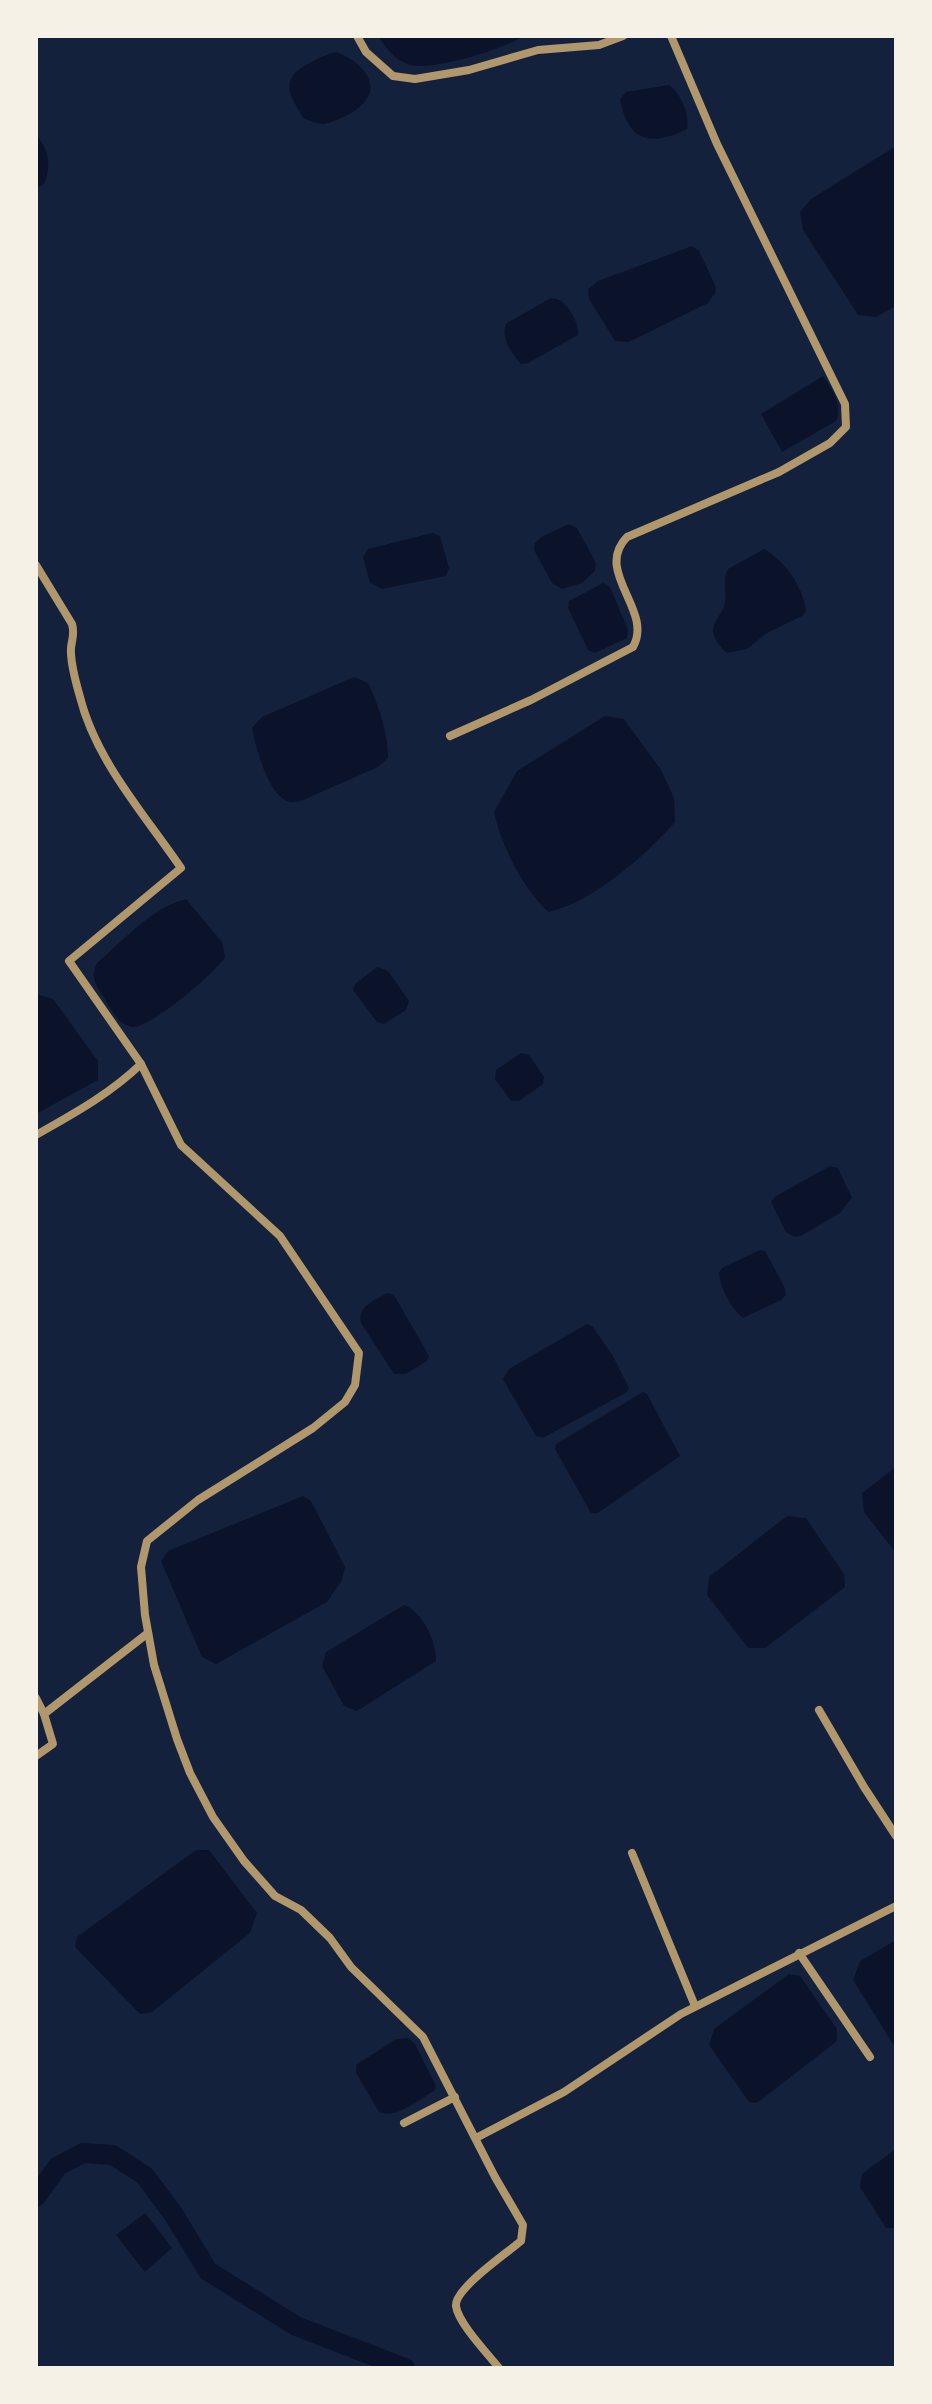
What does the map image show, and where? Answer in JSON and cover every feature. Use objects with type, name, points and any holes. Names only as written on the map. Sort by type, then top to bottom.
[{"type":"street","points":[[357,36],[366,52],[393,76],[415,79],[469,70],[556,43],[599,45],[623,36]]},
{"type":"street","points":[[450,736],[531,700],[633,647],[637,639],[638,621],[617,573],[616,562],[620,545],[627,537],[779,472],[830,443],[846,427],[845,404],[717,144],[671,36]]},
{"type":"street","points":[[36,565],[75,634],[71,646],[72,659],[89,724],[106,759],[181,868],[69,961],[141,1064],[181,1145],[280,1236],[359,1353],[355,1385],[345,1402],[313,1428],[198,1500],[147,1541],[141,1567],[154,1665],[190,1773],[213,1817],[244,1861],[275,1896],[301,1910],[330,1938],[351,1967],[423,2037],[523,2225],[521,2241],[460,2293],[456,2306],[463,2322],[499,2368]]},
{"type":"street","points":[[36,1135],[83,1109],[127,1078],[141,1064]]},
{"type":"street","points":[[44,1714],[148,1633]]},
{"type":"street","points":[[36,1698],[53,1744],[36,1756]]},
{"type":"street","points":[[819,1710],[896,1836]]},
{"type":"street","points":[[632,1853],[695,2006]]},
{"type":"street","points":[[476,2138],[543,2104],[695,2006],[896,1906]]},
{"type":"street","points":[[799,1953],[870,2057]]},
{"type":"street","points":[[404,2123],[455,2097]]},
{"type":"water","points":[[378,36],[524,36],[468,58],[420,66],[400,60]]},
{"type":"water","points":[[337,52],[364,70],[371,87],[369,95],[353,112],[334,121],[323,124],[304,119],[290,89],[292,77],[310,63]]},
{"type":"water","points":[[669,85],[684,105],[687,129],[662,138],[643,137],[629,124],[620,99],[626,92]]},
{"type":"water","points":[[36,136],[47,153],[48,172],[44,184],[36,189]]},
{"type":"water","points":[[896,146],[896,306],[876,317],[858,315],[803,230],[800,212],[811,199]]},
{"type":"water","points":[[692,246],[699,251],[716,287],[708,303],[629,342],[615,341],[589,299],[588,289],[598,281]]},
{"type":"water","points":[[551,298],[562,302],[570,311],[578,335],[521,364],[506,339],[507,323]]},
{"type":"water","points":[[823,376],[837,403],[836,421],[782,452],[761,414]]},
{"type":"water","points":[[569,524],[577,528],[596,563],[595,571],[582,583],[562,589],[552,583],[534,550],[535,543],[541,537]]},
{"type":"water","points":[[432,533],[440,536],[449,568],[446,576],[382,589],[370,583],[363,557],[368,549]]},
{"type":"water","points":[[764,549],[779,560],[791,575],[801,592],[806,610],[804,615],[767,633],[747,649],[727,653],[713,632],[725,602],[726,573]]},
{"type":"water","points":[[603,583],[610,587],[628,630],[627,638],[595,653],[588,650],[568,608],[569,601]]},
{"type":"water","points":[[354,677],[368,683],[372,692],[385,729],[388,758],[378,767],[303,800],[292,802],[282,798],[264,770],[252,728],[262,717]]},
{"type":"water","points":[[605,716],[624,719],[661,770],[674,798],[675,822],[617,876],[583,898],[548,912],[514,866],[494,812],[517,771]]},
{"type":"water","points":[[186,899],[222,942],[225,957],[196,987],[167,1010],[141,1025],[127,1026],[115,1015],[96,984],[94,972],[97,963],[161,909]]},
{"type":"water","points":[[377,967],[388,971],[409,1001],[406,1010],[384,1024],[377,1022],[353,990],[355,984]]},
{"type":"water","points":[[36,994],[53,999],[98,1061],[98,1080],[36,1114]]},
{"type":"water","points":[[521,1053],[529,1055],[544,1077],[543,1084],[519,1101],[511,1101],[495,1079],[496,1070]]},
{"type":"water","points":[[830,1166],[838,1168],[852,1198],[840,1213],[794,1237],[786,1232],[771,1202],[776,1196]]},
{"type":"water","points":[[760,1250],[765,1251],[786,1295],[743,1318],[727,1297],[719,1273],[722,1268]]},
{"type":"water","points":[[387,1293],[394,1295],[429,1356],[427,1361],[406,1374],[394,1374],[361,1323],[364,1308]]},
{"type":"water","points":[[587,1324],[592,1326],[613,1356],[629,1388],[627,1392],[543,1438],[536,1436],[503,1379],[509,1369]]},
{"type":"water","points":[[643,1392],[647,1394],[680,1456],[598,1513],[591,1513],[555,1449],[556,1444]]},
{"type":"water","points":[[896,1467],[896,1553],[864,1512],[862,1493]]},
{"type":"water","points":[[303,1496],[311,1501],[345,1567],[342,1580],[327,1602],[216,1664],[202,1657],[161,1561],[168,1551]]},
{"type":"water","points":[[787,1516],[806,1518],[844,1574],[845,1587],[765,1648],[748,1648],[707,1595],[709,1577]]},
{"type":"water","points":[[404,1605],[417,1614],[427,1628],[436,1661],[357,1711],[344,1706],[322,1666],[326,1652]]},
{"type":"water","points":[[196,1850],[209,1850],[257,1913],[250,1933],[152,2012],[140,2014],[75,1947],[77,1937]]},
{"type":"water","points":[[896,1940],[896,2049],[853,1980],[860,1961]]},
{"type":"water","points":[[789,1974],[800,1976],[837,2029],[837,2041],[757,2103],[749,2102],[709,2045],[714,2029]]},
{"type":"water","points":[[408,2038],[415,2044],[436,2086],[434,2091],[400,2111],[379,2112],[356,2073],[356,2065],[396,2039]]},
{"type":"water","points":[[896,2149],[896,2228],[886,2228],[860,2187],[862,2174]]},
{"type":"water","points":[[145,2213],[172,2248],[145,2272],[116,2235]]},
{"type":"waterway","points":[[36,2197],[58,2166],[83,2153],[113,2155],[145,2176],[174,2215],[208,2271],[296,2326],[405,2368]]}]
